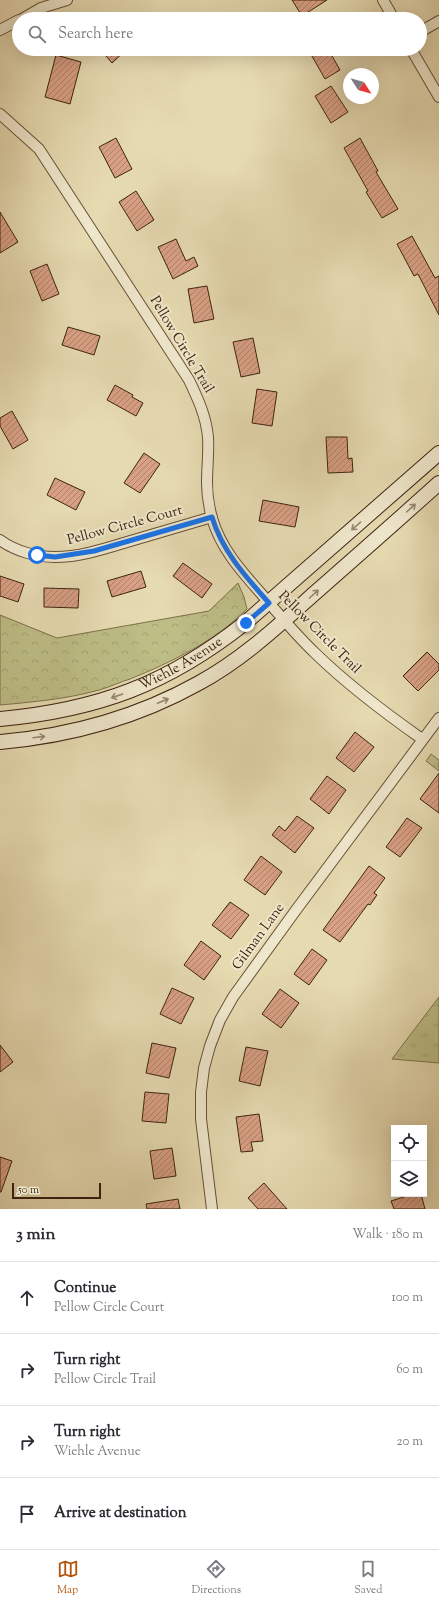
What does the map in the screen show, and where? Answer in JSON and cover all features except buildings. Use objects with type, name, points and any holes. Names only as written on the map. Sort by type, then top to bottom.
[{"type":"main road","name":"Wiehle Avenue","points":[[0,719],[42,715],[98,702],[131,691],[170,673],[204,653],[226,639],[269,603],[439,453]]},
{"type":"main road","name":"Wiehle Avenue","points":[[0,742],[52,736],[95,726],[136,712],[180,694],[246,652],[284,621],[439,483]]},
{"type":"street","points":[[34,12],[41,8],[67,0]]},
{"type":"street","points":[[383,0],[390,12]]},
{"type":"street","points":[[427,28],[439,21]]},
{"type":"street","points":[[0,30],[12,24]]},
{"type":"street","points":[[415,56],[439,96]]},
{"type":"street","name":"Pellow Circle Trail","points":[[0,114],[39,149],[189,380],[204,416],[208,436],[209,455],[207,482],[212,517],[217,533],[225,548],[284,621],[316,654],[342,679],[386,714],[422,739]]},
{"type":"street","name":"Pellow Circle Court","points":[[0,540],[20,550],[37,555],[55,557],[69,556],[94,551],[212,517]]},
{"type":"street","name":"Gilman Lane","points":[[212,1209],[201,1119],[201,1092],[204,1068],[210,1046],[220,1020],[233,997],[251,972],[439,718]]},
{"type":"green space","points":[[238,583],[247,609],[207,641],[177,658],[130,679],[99,690],[62,698],[0,705],[0,615],[57,638],[209,611]]},
{"type":"green space","points":[[431,754],[439,760],[439,771],[426,761]]},
{"type":"green space","points":[[439,997],[439,1063],[392,1059]]},
{"type":"route","points":[[37,555],[55,557],[94,551],[212,517],[217,533],[225,548],[244,575],[269,603],[246,623]]}]
